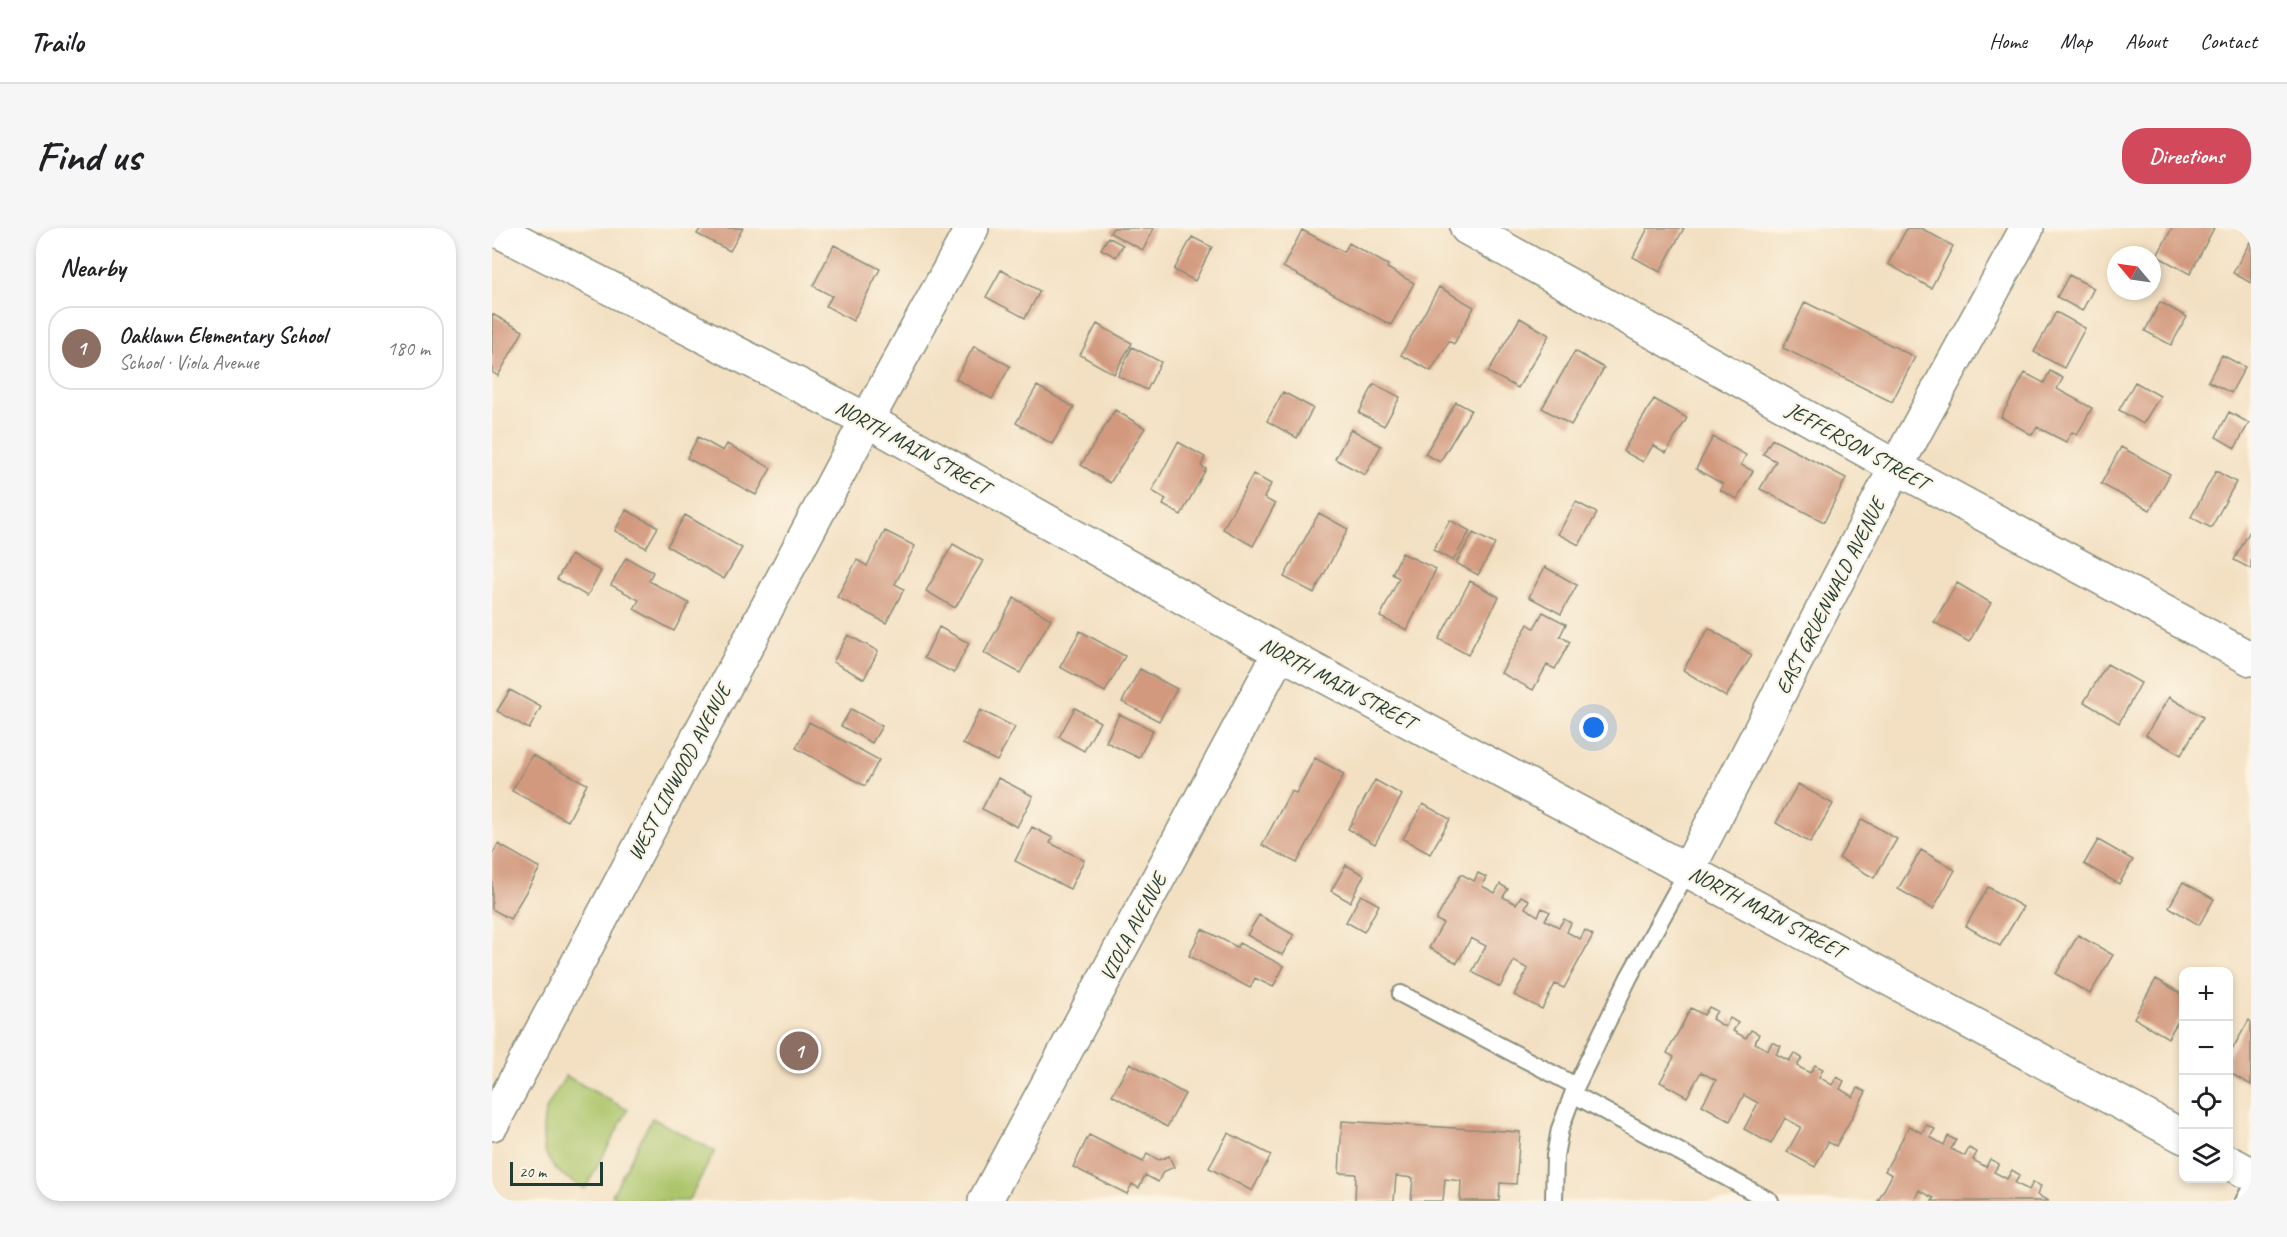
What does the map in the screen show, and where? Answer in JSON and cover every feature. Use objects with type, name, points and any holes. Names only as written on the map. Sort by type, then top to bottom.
[{"type":"street","name":"NORTH MAIN STREET","points":[[493,228],[867,420],[1280,652],[2179,1134]]},
{"type":"street","name":"WEST LINWOOD AVENUE","points":[[492,1124],[867,420],[972,228]]},
{"type":"street","name":"JEFFERSON STREET","points":[[1467,228],[1896,467],[2251,659]]},
{"type":"street","name":"EAST GRUENWALD AVENUE","points":[[1688,870],[1896,467],[2027,228]]},
{"type":"street","name":"VIOLA AVENUE","points":[[985,1201],[1280,652]]},
{"type":"street","points":[[2233,1164],[2251,1174]]},
{"type":"lane","points":[[1554,1201],[1560,1129],[1574,1090],[1629,977],[1688,870]]},
{"type":"lane","points":[[1401,994],[1770,1201]]},
{"type":"lane","points":[[2244,1201],[2251,1188]]},
{"type":"green space","points":[[566,1076],[628,1110],[585,1189],[562,1175],[550,1163],[544,1147],[545,1113]]},
{"type":"green space","points":[[652,1118],[715,1151],[688,1201],[623,1201],[612,1195]]},
{"type":"building","points":[[701,228],[743,228],[730,251],[697,234]]},
{"type":"building","points":[[1113,228],[1154,228],[1143,250],[1110,233]]},
{"type":"building","points":[[1648,228],[1684,228],[1660,272],[1633,257]]},
{"type":"building","points":[[1907,228],[1921,228],[1953,246],[1931,288],[1888,264]]},
{"type":"building","points":[[2172,228],[2214,228],[2190,274],[2161,258],[2161,249]]},
{"type":"building","points":[[1302,230],[1344,252],[1349,243],[1414,283],[1391,325],[1283,267]]},
{"type":"building","points":[[1108,237],[1123,245],[1116,257],[1101,249]]},
{"type":"building","points":[[1192,237],[1212,247],[1195,281],[1174,270]]},
{"type":"building","points":[[2251,240],[2251,283],[2233,273]]},
{"type":"building","points":[[834,245],[880,269],[853,321],[826,306],[832,296],[813,286]]},
{"type":"building","points":[[1001,270],[1040,291],[1025,318],[986,297]]},
{"type":"building","points":[[2069,275],[2094,288],[2082,311],[2057,297]]},
{"type":"building","points":[[1439,287],[1474,307],[1454,344],[1449,341],[1431,371],[1401,355]]},
{"type":"building","points":[[1805,302],[1915,357],[1892,402],[1783,348]]},
{"type":"building","points":[[2160,302],[2187,317],[2171,345],[2145,331]]},
{"type":"building","points":[[2056,312],[2085,328],[2064,368],[2034,352]]},
{"type":"building","points":[[492,314],[523,331],[498,376],[492,372]]},
{"type":"building","points":[[1520,318],[1549,335],[1518,388],[1488,372]]},
{"type":"building","points":[[1097,324],[1132,343],[1114,374],[1080,355]]},
{"type":"building","points":[[974,346],[1010,366],[992,399],[956,379]]},
{"type":"building","points":[[1132,347],[1161,362],[1147,390],[1118,376]]},
{"type":"building","points":[[1575,351],[1604,368],[1571,425],[1542,408]]},
{"type":"building","points":[[2222,355],[2245,367],[2231,393],[2208,381]]},
{"type":"building","points":[[2050,371],[2063,378],[2057,389],[2092,408],[2077,435],[2072,432],[2066,442],[2037,427],[2032,435],[2001,417],[2025,373],[2044,383]]},
{"type":"building","points":[[2135,382],[2160,396],[2143,424],[2119,410]]},
{"type":"building","points":[[1374,384],[1400,397],[1384,426],[1359,413]]},
{"type":"building","points":[[1037,386],[1074,407],[1052,444],[1016,423]]},
{"type":"building","points":[[1283,392],[1313,408],[1297,438],[1267,421]]},
{"type":"building","points":[[1654,399],[1687,418],[1666,453],[1653,445],[1643,462],[1623,451]]},
{"type":"building","points":[[1456,402],[1471,410],[1440,462],[1425,454]]},
{"type":"building","points":[[1115,410],[1145,428],[1110,483],[1081,465]]},
{"type":"building","points":[[2229,412],[2249,423],[2235,448],[2216,437]]},
{"type":"building","points":[[1351,429],[1381,446],[1365,475],[1335,459]]},
{"type":"building","points":[[698,437],[723,451],[727,444],[771,468],[756,495],[687,458]]},
{"type":"building","points":[[1713,437],[1746,455],[1741,465],[1753,471],[1737,499],[1720,490],[1723,484],[1696,469]]},
{"type":"building","points":[[1772,439],[1846,478],[1824,522],[1760,489],[1776,461],[1763,454]]},
{"type":"building","points":[[1178,442],[1205,457],[1201,466],[1206,469],[1181,515],[1163,505],[1166,499],[1152,491]]},
{"type":"building","points":[[2121,447],[2170,474],[2150,510],[2101,484]]},
{"type":"building","points":[[2216,471],[2236,482],[2211,528],[2191,517]]},
{"type":"building","points":[[1253,474],[1271,484],[1264,498],[1275,504],[1253,546],[1223,529]]},
{"type":"building","points":[[1576,502],[1597,513],[1579,545],[1558,534]]},
{"type":"building","points":[[626,510],[658,527],[646,548],[615,531]]},
{"type":"building","points":[[1319,513],[1348,529],[1314,593],[1284,577]]},
{"type":"building","points":[[685,515],[742,548],[724,579],[667,546]]},
{"type":"building","points":[[1450,520],[1470,531],[1453,561],[1433,550]]},
{"type":"building","points":[[2251,529],[2251,569],[2234,560]]},
{"type":"building","points":[[885,531],[915,546],[895,584],[904,589],[886,623],[837,597],[857,560],[867,566]]},
{"type":"building","points":[[1473,533],[1495,544],[1478,575],[1456,563]]},
{"type":"building","points":[[953,544],[983,561],[955,608],[926,591]]},
{"type":"building","points":[[1402,553],[1436,569],[1407,630],[1380,617],[1399,578],[1392,574]]},
{"type":"building","points":[[571,555],[601,571],[587,596],[557,579]]},
{"type":"building","points":[[626,558],[653,572],[649,581],[689,603],[674,631],[634,609],[639,600],[611,585]]},
{"type":"building","points":[[1545,567],[1577,585],[1561,614],[1529,597]]},
{"type":"building","points":[[1470,581],[1499,597],[1468,655],[1439,639]]},
{"type":"building","points":[[1957,583],[1991,603],[1969,642],[1934,622]]},
{"type":"building","points":[[1014,598],[1051,619],[1020,673],[984,653]]},
{"type":"building","points":[[1543,612],[1566,624],[1560,636],[1570,642],[1555,669],[1547,665],[1533,690],[1501,673],[1528,624],[1534,628]]},
{"type":"building","points":[[939,627],[969,643],[954,673],[924,658]]},
{"type":"building","points":[[1709,628],[1752,655],[1726,697],[1683,670]]},
{"type":"building","points":[[1080,631],[1125,656],[1105,692],[1060,667]]},
{"type":"building","points":[[848,635],[878,651],[864,679],[833,662]]},
{"type":"building","points":[[2107,664],[2141,683],[2119,723],[2084,702]]},
{"type":"building","points":[[1140,669],[1177,689],[1159,721],[1122,702]]},
{"type":"building","points":[[510,690],[541,707],[529,729],[497,711]]},
{"type":"building","points":[[2169,697],[2203,717],[2181,755],[2146,735]]},
{"type":"building","points":[[1075,708],[1100,722],[1084,751],[1059,737]]},
{"type":"building","points":[[851,709],[882,726],[872,743],[841,726]]},
{"type":"building","points":[[980,710],[1015,727],[997,761],[963,744]]},
{"type":"building","points":[[1119,714],[1153,730],[1139,758],[1106,742]]},
{"type":"building","points":[[809,722],[879,760],[865,786],[796,748]]},
{"type":"building","points":[[532,755],[587,784],[568,821],[512,791]]},
{"type":"building","points":[[1315,758],[1344,774],[1297,863],[1262,845],[1291,791],[1296,793]]},
{"type":"building","points":[[998,778],[1033,796],[1017,827],[982,809]]},
{"type":"building","points":[[1375,780],[1402,795],[1375,844],[1348,829]]},
{"type":"building","points":[[1798,784],[1833,804],[1810,843],[1776,823]]},
{"type":"building","points":[[1423,804],[1450,819],[1430,854],[1403,839]]},
{"type":"building","points":[[1862,819],[1897,839],[1874,878],[1839,858]]},
{"type":"building","points":[[1032,827],[1053,838],[1050,843],[1084,860],[1070,889],[1015,861]]},
{"type":"building","points":[[2098,840],[2133,860],[2119,884],[2084,864]]},
{"type":"building","points":[[498,844],[540,868],[510,919],[492,909],[492,855]]},
{"type":"building","points":[[1921,850],[1955,870],[1933,909],[1898,889]]},
{"type":"building","points":[[1346,865],[1364,875],[1350,902],[1331,891]]},
{"type":"building","points":[[1478,873],[1486,877],[1482,886],[1495,893],[1500,884],[1508,889],[1503,897],[1516,904],[1521,896],[1529,900],[1525,908],[1538,916],[1542,908],[1550,912],[1545,920],[1559,927],[1564,919],[1571,923],[1567,932],[1580,939],[1585,930],[1593,935],[1564,988],[1555,984],[1542,1009],[1514,995],[1528,969],[1514,961],[1500,987],[1472,972],[1486,946],[1471,938],[1457,963],[1429,948],[1443,923],[1436,920],[1461,874],[1474,881]]},
{"type":"building","points":[[2183,882],[2214,899],[2199,925],[2169,907]]},
{"type":"building","points":[[1988,887],[2023,907],[2000,946],[1966,926]]},
{"type":"building","points":[[1361,895],[1379,905],[1364,932],[1346,922]]},
{"type":"building","points":[[1259,915],[1294,935],[1282,955],[1247,935]]},
{"type":"building","points":[[1202,929],[1237,947],[1239,943],[1284,966],[1273,987],[1255,978],[1250,988],[1189,956]]},
{"type":"building","points":[[2078,935],[2113,955],[2090,994],[2056,974]]},
{"type":"building","points":[[2156,979],[2179,992],[2179,1019],[2168,1038],[2134,1018]]},
{"type":"building","points":[[1709,1007],[1717,1011],[1712,1019],[1725,1027],[1730,1018],[1738,1023],[1733,1031],[1746,1038],[1751,1030],[1759,1034],[1755,1043],[1768,1050],[1772,1042],[1781,1046],[1776,1054],[1789,1061],[1794,1053],[1802,1058],[1797,1066],[1810,1073],[1815,1065],[1823,1069],[1819,1077],[1832,1085],[1837,1077],[1844,1081],[1840,1089],[1853,1097],[1858,1088],[1866,1092],[1836,1146],[1828,1142],[1815,1167],[1787,1152],[1801,1127],[1785,1118],[1771,1144],[1744,1129],[1758,1103],[1744,1095],[1730,1121],[1702,1105],[1716,1080],[1701,1072],[1687,1097],[1660,1082],[1674,1057],[1667,1053],[1691,1008],[1704,1015]]},
{"type":"building","points":[[2249,1020],[2251,1022],[2251,1085],[2233,1075],[2233,1048]]},
{"type":"building","points":[[1130,1063],[1185,1094],[1167,1127],[1112,1095]]},
{"type":"building","points":[[1342,1121],[1520,1132],[1516,1184],[1500,1183],[1499,1201],[1460,1201],[1461,1181],[1445,1179],[1443,1201],[1411,1201],[1413,1178],[1396,1176],[1394,1201],[1355,1201],[1356,1174],[1339,1173]]},
{"type":"building","points":[[1926,1125],[1935,1129],[1930,1137],[1944,1145],[1948,1136],[1956,1140],[1951,1149],[1965,1156],[1969,1148],[1977,1152],[1973,1160],[1986,1167],[1990,1159],[1999,1164],[1994,1172],[2007,1179],[2012,1170],[2020,1175],[2015,1183],[2029,1190],[2033,1182],[2041,1186],[2037,1195],[2049,1201],[1932,1201],[1934,1198],[1919,1190],[1914,1201],[1878,1201],[1892,1175],[1885,1171],[1909,1126],[1922,1133]]},
{"type":"building","points":[[1228,1133],[1271,1155],[1252,1191],[1209,1168]]},
{"type":"building","points":[[1089,1135],[1143,1162],[1147,1154],[1159,1160],[1169,1156],[1174,1167],[1163,1172],[1158,1182],[1145,1175],[1139,1188],[1132,1184],[1127,1194],[1073,1167]]},
{"type":"place","name":"Oaklawn Elementary School","points":[[799,1051]]}]
